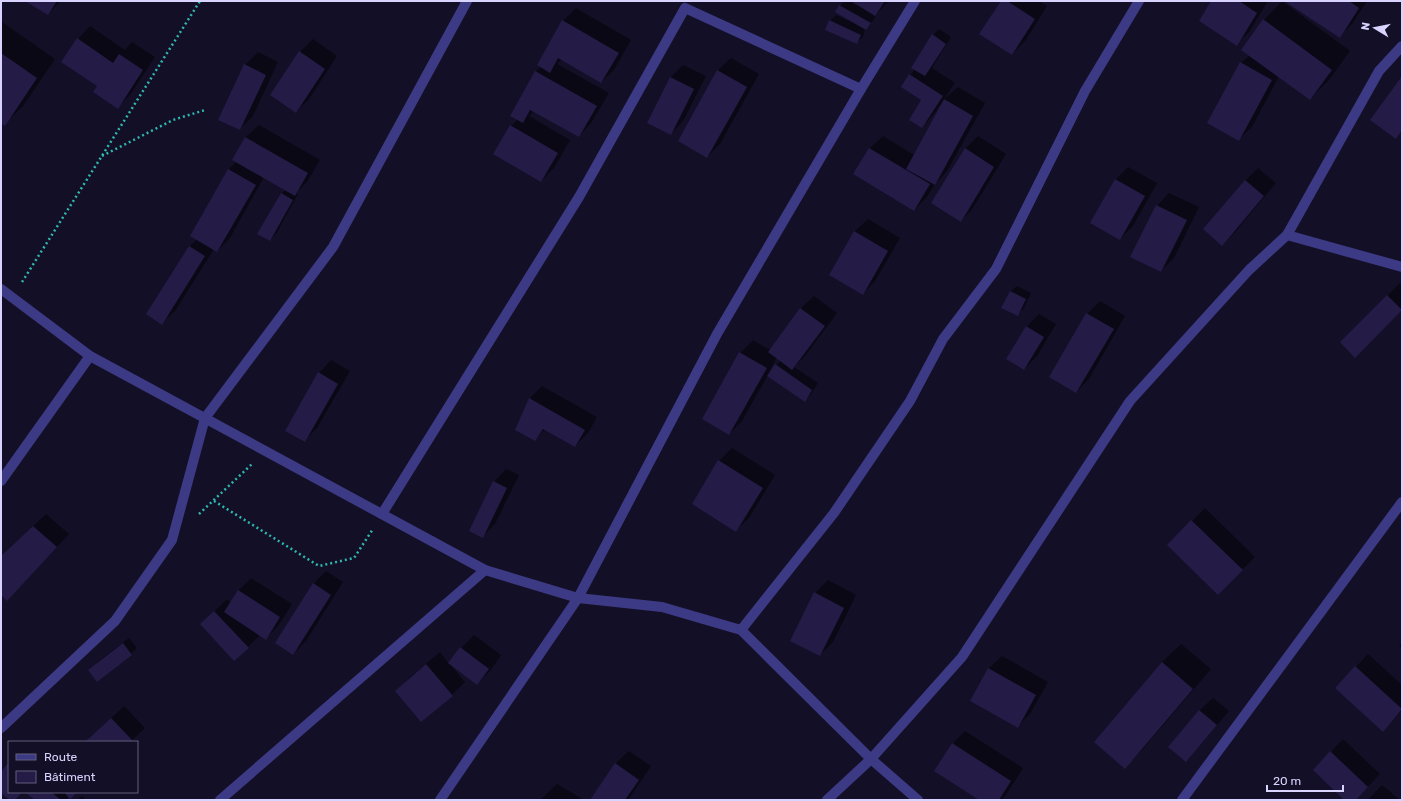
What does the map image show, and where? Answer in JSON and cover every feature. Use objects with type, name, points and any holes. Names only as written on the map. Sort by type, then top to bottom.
[{"type":"street","points":[[1,728],[115,621],[172,540],[206,418],[334,247],[467,1]]},
{"type":"street","points":[[440,800],[578,598],[717,334],[861,89],[915,1]]},
{"type":"street","points":[[741,630],[834,513],[910,401],[943,340],[996,269],[1085,91],[1139,1]]},
{"type":"street","points":[[382,514],[579,197],[685,8],[861,89]]},
{"type":"street","points":[[827,800],[871,759],[962,657],[1130,401],[1249,270],[1287,235],[1378,71],[1402,46]]},
{"type":"street","points":[[1287,235],[1402,267]]},
{"type":"street","points":[[1,289],[90,356],[485,570],[578,598],[662,607],[741,630],[871,759],[918,800]]},
{"type":"street","points":[[1,482],[90,356]]},
{"type":"street","points":[[1182,800],[1402,502]]},
{"type":"street","points":[[220,800],[485,570]]},
{"type":"path","points":[[12,298],[200,1]]},
{"type":"path","points":[[102,156],[173,120],[205,110]]},
{"type":"path","points":[[198,515],[266,451]]},
{"type":"path","points":[[214,500],[320,566],[354,558],[382,514]]},
{"type":"building","points":[[25,1],[57,1],[48,15]]},
{"type":"building","points":[[851,1],[885,1],[875,16]]},
{"type":"building","points":[[1001,1],[1007,1],[1035,19],[1012,55],[979,34]]},
{"type":"building","points":[[1211,1],[1239,1],[1257,13],[1237,46],[1199,21]]},
{"type":"building","points":[[1284,1],[1349,1],[1359,8],[1340,38]]},
{"type":"building","points":[[839,5],[871,23],[866,30],[835,12]]},
{"type":"building","points":[[1263,19],[1332,70],[1310,100],[1241,50]]},
{"type":"building","points":[[562,20],[619,53],[601,83],[558,58],[550,73],[537,65]]},
{"type":"building","points":[[829,20],[861,35],[857,44],[825,30]]},
{"type":"building","points":[[932,34],[946,44],[925,76],[911,68]]},
{"type":"building","points":[[77,38],[113,63],[119,54],[143,70],[118,109],[93,92],[97,86],[61,62]]},
{"type":"building","points":[[299,51],[325,69],[296,113],[270,95]]},
{"type":"building","points":[[1,53],[37,78],[5,126],[1,123]]},
{"type":"building","points":[[1240,62],[1272,80],[1239,141],[1207,123]]},
{"type":"building","points":[[244,64],[266,75],[240,130],[218,120]]},
{"type":"building","points":[[717,70],[747,87],[707,158],[678,141]]},
{"type":"building","points":[[535,71],[597,106],[579,137],[530,110],[523,123],[510,116]]},
{"type":"building","points":[[909,74],[943,96],[922,128],[909,120],[921,100],[901,87]]},
{"type":"building","points":[[1402,76],[1402,130],[1396,139],[1370,120]]},
{"type":"building","points":[[670,77],[694,89],[671,135],[647,123]]},
{"type":"building","points":[[944,99],[973,116],[935,185],[906,169]]},
{"type":"building","points":[[510,125],[558,153],[541,182],[493,154]]},
{"type":"building","points":[[245,137],[308,173],[295,196],[232,160]]},
{"type":"building","points":[[869,148],[930,184],[914,211],[853,174]]},
{"type":"building","points":[[965,148],[994,167],[961,222],[931,203]]},
{"type":"building","points":[[228,169],[256,185],[217,252],[190,236]]},
{"type":"building","points":[[1115,179],[1145,196],[1120,240],[1090,223]]},
{"type":"building","points":[[1245,180],[1264,196],[1222,246],[1203,229]]},
{"type":"building","points":[[281,193],[293,200],[270,241],[257,234]]},
{"type":"building","points":[[1156,205],[1187,220],[1161,272],[1130,257]]},
{"type":"building","points":[[854,231],[888,251],[863,295],[829,275]]},
{"type":"building","points":[[189,246],[205,256],[162,325],[146,314]]},
{"type":"building","points":[[1010,291],[1026,299],[1018,316],[1001,308]]},
{"type":"building","points":[[1387,295],[1402,310],[1355,358],[1340,342]]},
{"type":"building","points":[[800,308],[825,326],[792,370],[768,352]]},
{"type":"building","points":[[1086,313],[1114,329],[1076,393],[1049,377]]},
{"type":"building","points":[[1026,326],[1044,337],[1024,370],[1006,359]]},
{"type":"building","points":[[739,352],[767,368],[729,435],[702,419]]},
{"type":"building","points":[[775,364],[812,390],[805,402],[767,376]]},
{"type":"building","points":[[318,372],[338,384],[305,442],[285,431]]},
{"type":"building","points":[[529,398],[585,430],[575,447],[543,429],[535,441],[515,430]]},
{"type":"building","points":[[718,460],[763,488],[736,532],[692,504]]},
{"type":"building","points":[[493,481],[507,488],[483,538],[469,531]]},
{"type":"building","points":[[1191,520],[1243,570],[1218,595],[1167,545]]},
{"type":"building","points":[[33,526],[57,547],[7,601],[1,595],[1,556]]},
{"type":"building","points":[[313,583],[331,595],[293,655],[275,643]]},
{"type":"building","points":[[238,590],[280,617],[266,640],[224,612]]},
{"type":"building","points":[[814,592],[844,608],[820,656],[790,641]]},
{"type":"building","points":[[214,611],[249,648],[234,661],[200,624]]},
{"type":"building","points":[[123,643],[132,655],[97,682],[88,670]]},
{"type":"building","points":[[460,647],[489,669],[477,685],[448,663]]},
{"type":"building","points":[[1162,662],[1193,689],[1125,769],[1094,742]]},
{"type":"building","points":[[426,664],[453,696],[421,722],[395,691]]},
{"type":"building","points":[[1355,666],[1402,709],[1383,732],[1335,688]]},
{"type":"building","points":[[988,668],[1036,695],[1018,728],[970,701]]},
{"type":"building","points":[[1199,710],[1217,725],[1186,762],[1168,747]]},
{"type":"building","points":[[111,718],[133,741],[86,741]]},
{"type":"building","points":[[952,743],[1011,781],[999,800],[979,800],[934,771]]},
{"type":"building","points":[[1330,751],[1368,787],[1356,800],[1344,800],[1313,770]]},
{"type":"building","points":[[8,763],[8,793],[21,793],[15,800],[10,800],[1,793],[1,772]]},
{"type":"building","points":[[615,763],[639,780],[625,800],[590,800]]},
{"type":"building","points":[[26,793],[52,793],[61,800],[35,800]]},
{"type":"building","points":[[65,793],[77,793],[70,799]]}]
